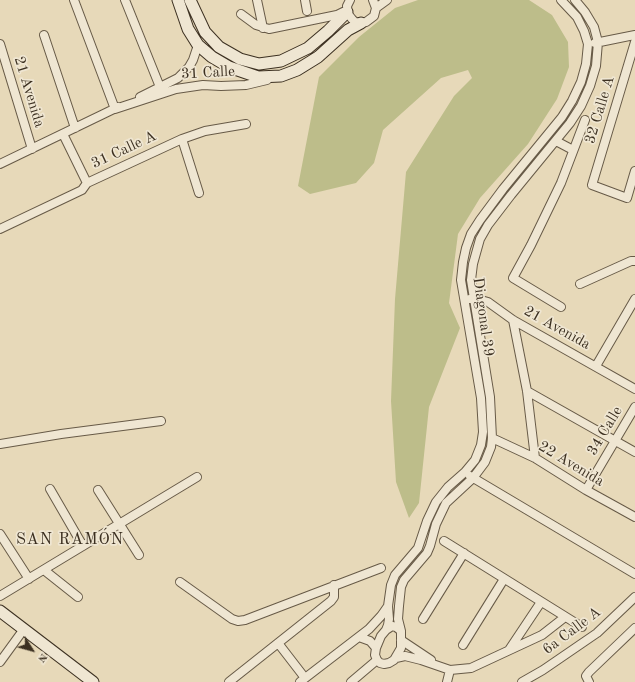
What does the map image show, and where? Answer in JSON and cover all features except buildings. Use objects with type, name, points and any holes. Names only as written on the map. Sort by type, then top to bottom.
[{"type":"street","points":[[74,0],[115,109]]},
{"type":"street","points":[[125,0],[160,87]]},
{"type":"street","points":[[178,0],[188,29],[198,45],[212,57],[229,67],[258,77],[281,76],[297,70],[318,57],[348,30],[374,16],[376,8],[373,0]]},
{"type":"street","points":[[190,0],[205,32],[219,47],[240,59],[259,64],[281,61],[308,48],[328,32],[347,10],[350,0]]},
{"type":"street","points":[[257,0],[263,28]]},
{"type":"street","points":[[305,0],[307,10]]},
{"type":"street","points":[[376,8],[387,0]]},
{"type":"street","name":"Diagonal 39","points":[[386,630],[389,619],[388,606],[391,585],[395,575],[418,548],[427,521],[436,502],[448,487],[465,472],[475,460],[479,452],[483,432],[481,398],[461,280],[462,268],[466,248],[471,234],[503,189],[562,117],[572,101],[582,76],[586,64],[588,44],[584,31],[577,18],[561,0]]},
{"type":"street","name":"Diagonal 39","points":[[401,631],[398,619],[401,587],[404,580],[427,553],[436,524],[446,504],[473,478],[484,462],[491,447],[490,397],[471,280],[476,251],[480,239],[488,225],[570,123],[578,111],[590,86],[596,66],[598,42],[594,27],[585,12],[575,0]]},
{"type":"street","points":[[347,10],[352,19],[361,23]]},
{"type":"street","points":[[241,14],[263,28],[269,29],[337,15],[347,10]]},
{"type":"street","points":[[44,35],[75,128]]},
{"type":"street","points":[[588,44],[635,35]]},
{"type":"street","name":"32 Calle A","points":[[635,42],[592,185],[626,198],[635,171]]},
{"type":"street","name":"21 Avenida","points":[[0,44],[32,149]]},
{"type":"street","name":"31 Calle","points":[[0,164],[178,78],[189,67],[198,45]]},
{"type":"street","name":"31 Calle","points":[[115,109],[176,89],[203,85],[246,85],[281,76]]},
{"type":"street","points":[[561,307],[513,278],[561,183],[585,120]]},
{"type":"street","name":"31 Calle A","points":[[0,229],[82,190],[87,183],[182,139],[205,131],[246,124]]},
{"type":"street","points":[[63,134],[87,183]]},
{"type":"street","points":[[182,139],[199,193]]},
{"type":"street","points":[[556,141],[573,150]]},
{"type":"street","points":[[580,284],[631,261],[635,261]]},
{"type":"street","points":[[464,300],[474,298]]},
{"type":"street","name":"21 Avenida","points":[[474,298],[488,302],[513,320],[635,389]]},
{"type":"street","points":[[596,366],[635,298]]},
{"type":"street","points":[[513,320],[527,391],[535,458]]},
{"type":"street","points":[[527,391],[635,452]]},
{"type":"street","name":"34 Calle","points":[[586,490],[635,407]]},
{"type":"street","points":[[0,444],[161,420]]},
{"type":"street","name":"22 Avenida","points":[[492,438],[535,458],[586,490],[635,517]]},
{"type":"street","points":[[465,472],[635,574]]},
{"type":"street","points":[[0,596],[197,477]]},
{"type":"street","points":[[50,490],[83,546]]},
{"type":"street","points":[[98,490],[139,555]]},
{"type":"street","points":[[0,534],[29,579]]},
{"type":"street","points":[[444,541],[582,628]]},
{"type":"street","points":[[423,619],[464,553]]},
{"type":"street","points":[[180,582],[232,619],[238,621],[245,620],[381,568]]},
{"type":"street","points":[[44,570],[78,597]]},
{"type":"street","points":[[463,645],[504,579]]},
{"type":"street","points":[[230,682],[331,601],[334,597],[334,585]]},
{"type":"street","name":"6a Calle A","points":[[522,682],[543,670],[597,633],[635,597]]},
{"type":"street","points":[[509,650],[541,602]]},
{"type":"street","points":[[278,643],[302,680],[372,626],[388,606]]},
{"type":"street","points":[[0,611],[93,682]]},
{"type":"street","points":[[396,658],[401,648],[401,631],[394,626],[386,630],[381,636],[376,647],[375,655],[380,663],[389,663],[396,658],[405,656],[448,669],[471,668],[542,635],[565,617]]},
{"type":"street","points":[[372,626],[376,647]]},
{"type":"street","points":[[589,682],[586,676],[635,628]]},
{"type":"street","points":[[0,662],[24,629]]},
{"type":"street","points":[[359,637],[370,641],[376,647]]},
{"type":"street","points":[[401,640],[448,669]]},
{"type":"street","points":[[350,682],[377,660]]},
{"type":"street","points":[[447,682],[448,669]]},
{"type":"green space","points":[[418,0],[529,0],[552,15],[568,42],[569,67],[557,99],[528,144],[480,198],[458,234],[449,303],[460,328],[429,407],[419,503],[409,518],[396,482],[391,401],[395,299],[406,172],[454,96],[472,78],[468,70],[441,78],[383,130],[374,163],[356,183],[310,194],[298,186],[319,77],[359,37],[395,8]]},
{"type":"district","name":"SAN RAMÓN","points":[[70,540]]}]
